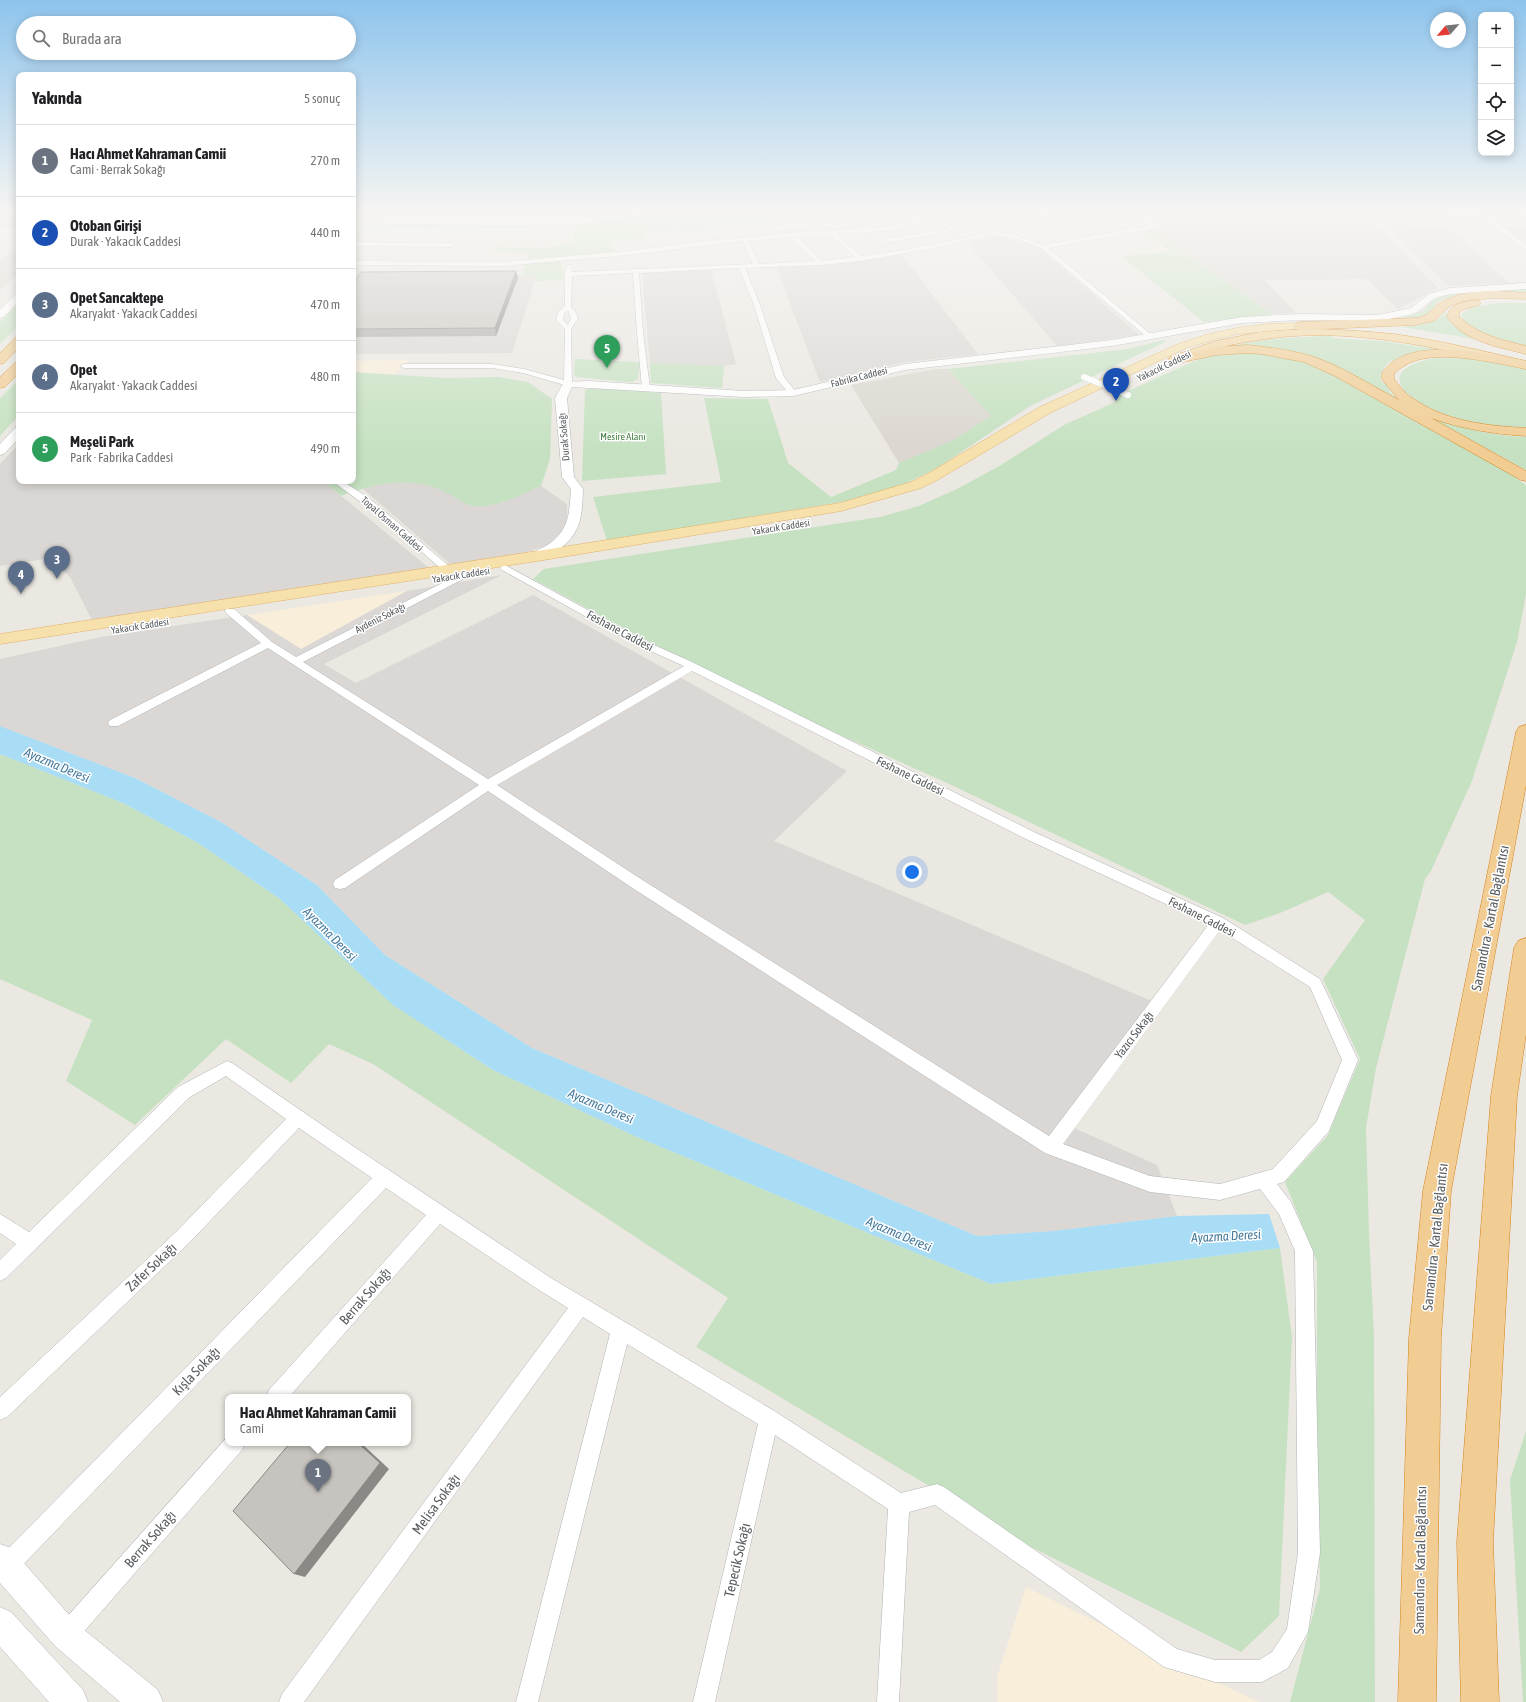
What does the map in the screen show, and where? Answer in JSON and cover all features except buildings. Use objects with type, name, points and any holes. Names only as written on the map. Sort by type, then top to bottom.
[{"type":"highway","points":[[1298,326],[1402,324],[1424,320],[1436,314],[1441,307],[1448,303],[1463,298],[1488,295],[1526,296]]},
{"type":"highway","points":[[1526,300],[1490,301],[1469,304],[1454,311],[1453,317],[1458,323],[1472,333],[1489,340],[1526,351]]},
{"type":"highway","points":[[1365,325],[1451,336],[1526,351]]},
{"type":"highway","name":"Yakacık Caddesi","points":[[1298,326],[1337,327],[1405,334],[1463,344],[1526,359]]},
{"type":"highway","name":"Yakacık Caddesi","points":[[1174,360],[1209,346],[1242,338],[1268,334],[1307,333],[1389,337],[1454,348],[1526,365]]},
{"type":"highway","points":[[0,360],[16,344]]},
{"type":"highway","points":[[1174,360],[1216,351],[1246,349],[1272,351],[1307,359],[1339,373],[1526,477]]},
{"type":"highway","points":[[1526,365],[1475,356],[1435,354],[1399,362],[1388,373],[1388,379],[1405,399],[1439,416],[1486,428],[1526,432]]},
{"type":"highway","points":[[0,384],[16,369]]},
{"type":"highway","name":"Samandıra - Kartal Bağlantısı","points":[[1416,1702],[1425,1338],[1437,1191],[1526,732]]},
{"type":"highway","points":[[1480,1702],[1475,1542],[1504,1096],[1526,948]]},
{"type":"main road","points":[[0,304],[12,292]]},
{"type":"main road","name":"Fabrika Caddesi","points":[[568,384],[744,394],[793,393],[905,367],[1040,352],[1150,337],[1211,324],[1267,318],[1378,318],[1414,310],[1432,296],[1445,292]]},
{"type":"main road","points":[[0,315],[16,299]]},
{"type":"main road","points":[[1211,324],[1243,322],[1298,326]]},
{"type":"main road","name":"Yakacık Caddesi","points":[[5,637],[538,556],[841,507],[916,485],[934,476],[1045,410],[1182,346],[1213,336],[1237,331],[1268,327],[1298,326]]},
{"type":"main road","name":"Yakacık Caddesi","points":[[1000,454],[1059,418],[1174,360]]},
{"type":"main road","name":"Durak Sokağı","points":[[538,556],[566,538],[572,529],[576,512],[577,489],[568,477],[561,398],[568,384]]},
{"type":"main road","points":[[0,450],[16,434]]},
{"type":"main road","name":"Yakacık Caddesi","points":[[0,648],[505,568],[851,516],[896,504],[953,482]]},
{"type":"main road","points":[[2,1568],[66,1635],[146,1702]]},
{"type":"main road","points":[[0,1623],[71,1702]]},
{"type":"street","name":"Durak Sokağı","points":[[568,292],[568,307],[573,312],[575,318],[574,323],[568,329],[568,384]]},
{"type":"street","points":[[637,292],[646,388]]},
{"type":"street","points":[[752,292],[780,378],[793,393]]},
{"type":"street","points":[[1097,292],[1150,337]]},
{"type":"street","name":"Durak Sokağı","points":[[568,307],[561,312],[559,320],[561,324],[568,329]]},
{"type":"street","points":[[404,366],[492,366],[524,371],[568,384]]},
{"type":"street","points":[[1084,377],[1128,396]]},
{"type":"street","name":"Topal Osman Caddesi","points":[[341,484],[375,507],[415,544],[447,570]]},
{"type":"street","name":"Feshane Caddesi","points":[[505,568],[641,643],[692,666],[1031,836],[1218,922],[1315,984],[1350,1060],[1323,1126],[1278,1176],[1263,1180]]},
{"type":"street","name":"Aydeniz Sokağı","points":[[296,661],[464,575]]},
{"type":"street","points":[[0,1272],[184,1092],[227,1068],[385,1177],[545,1284],[769,1419],[899,1504],[937,1494],[1172,1659],[1215,1670],[1262,1671],[1280,1660],[1297,1632],[1309,1553],[1304,1251],[1285,1208],[1263,1180],[1220,1192],[1150,1184],[1051,1147],[639,885],[488,785],[268,644],[230,611]]},
{"type":"street","points":[[114,723],[268,644]]},
{"type":"street","points":[[340,884],[488,785],[692,666]]},
{"type":"street","name":"Yazıcı Sokağı","points":[[1051,1147],[1218,922]]},
{"type":"street","name":"Zafer Sokağı","points":[[0,1410],[182,1238],[298,1117]]},
{"type":"street","name":"Kışla Sokağı","points":[[2,1568],[385,1177]]},
{"type":"street","name":"Berrak Sokağı","points":[[279,1394],[439,1213]]},
{"type":"street","points":[[0,1223],[30,1243]]},
{"type":"street","name":"Melisa Sokağı","points":[[290,1702],[581,1305]]},
{"type":"street","points":[[527,1702],[621,1329]]},
{"type":"street","name":"Tepecik Sokağı","points":[[704,1702],[769,1419]]},
{"type":"street","name":"Berrak Sokağı","points":[[66,1635],[232,1446]]},
{"type":"street","points":[[888,1702],[899,1504]]},
{"type":"shaded area","points":[[356,292],[531,292],[512,353],[356,354]]},
{"type":"shaded area","points":[[644,292],[717,292],[736,364],[724,366],[650,363]]},
{"type":"shaded area","points":[[786,292],[931,292],[978,354],[906,362],[820,382]]},
{"type":"shaded area","points":[[1011,292],[1090,292],[1139,335],[1057,346]]},
{"type":"shaded area","points":[[1241,292],[1276,292],[1296,313],[1272,314]]},
{"type":"shaded area","points":[[1381,292],[1430,292],[1398,309]]},
{"type":"shaded area","points":[[409,360],[394,375],[356,372],[356,361]]},
{"type":"shaded area","points":[[936,369],[948,369],[991,416],[952,441],[899,463],[851,385]]},
{"type":"shaded area","points":[[16,447],[16,484],[327,484],[429,568],[92,620],[70,577],[52,558],[0,566],[0,464]]},
{"type":"shaded area","points":[[401,481],[431,485],[447,492],[501,503],[541,486],[567,504],[567,527],[548,545],[524,553],[450,564],[362,488]]},
{"type":"shaded area","points":[[502,575],[324,664],[356,683],[533,595],[847,771],[774,841],[1154,1002],[1065,1124],[1157,1165],[1177,1216],[1053,1231],[977,1236],[532,1048],[385,955],[317,885],[221,822],[135,778],[0,726],[0,659],[101,637],[247,615],[301,649],[407,591]]},
{"type":"shaded area","points":[[407,591],[301,649],[247,615]]},
{"type":"shaded area","points":[[1026,1587],[1260,1702],[997,1702],[997,1677]]},
{"type":"green space","points":[[1167,292],[1241,292],[1272,314],[1204,322]]},
{"type":"green space","points":[[1478,292],[1461,294],[1439,301],[1427,314],[1419,318],[1396,319],[1422,311],[1433,300],[1449,294]]},
{"type":"green space","points":[[1509,292],[1526,292],[1526,294]]},
{"type":"green space","points":[[1499,303],[1526,303],[1526,348],[1488,336],[1469,326],[1463,320],[1462,313],[1473,307]]},
{"type":"green space","points":[[16,306],[16,328],[0,344],[0,322]]},
{"type":"green space","points":[[1446,313],[1457,327],[1481,340],[1402,327],[1431,322]]},
{"type":"green space","points":[[1332,336],[1332,338],[1380,341],[1464,353],[1391,361],[1386,365],[1380,375],[1382,382],[1386,383],[1391,393],[1401,401],[1320,360],[1232,346],[1244,343],[1294,337]]},
{"type":"green space","points":[[1164,340],[1167,341],[1030,406],[939,467],[898,487],[853,500],[607,541],[593,497],[721,482],[704,398],[768,399],[788,463],[831,497],[896,470],[899,463],[952,441],[991,416],[948,369],[1128,349]]},
{"type":"green space","points":[[1244,351],[1281,355],[1317,366],[1484,456],[1526,485],[1526,594],[1517,642],[1472,781],[1431,871],[1425,879],[1376,1068],[1366,1128],[1374,1336],[1375,1702],[1290,1702],[1320,1588],[1317,1417],[1317,1262],[1285,1182],[1328,1135],[1360,1059],[1323,979],[1365,920],[1328,892],[1280,913],[1245,925],[945,782],[733,687],[533,579],[544,569],[880,517],[919,506],[959,488],[1001,465],[1064,425],[1115,402],[1117,396],[1208,355]]},
{"type":"green space","points":[[1436,358],[1474,359],[1526,369],[1526,429],[1514,429],[1472,423],[1432,410],[1410,396],[1403,388],[1400,381],[1400,375],[1405,369],[1413,364]]},
{"type":"green space","points":[[575,359],[640,362],[638,379],[633,382],[628,382],[577,377],[574,375]]},
{"type":"green space","points":[[650,363],[724,366],[722,388],[651,383]]},
{"type":"green space","points":[[356,372],[445,378],[498,377],[528,382],[552,399],[550,459],[541,486],[509,500],[483,506],[474,506],[462,502],[441,490],[416,483],[391,483],[378,485],[341,496],[327,484],[356,484]]},
{"type":"green space","points":[[16,382],[16,418],[0,436],[0,398]]},
{"type":"green space","name":"Mesire Alanı","points":[[598,387],[661,393],[666,474],[582,481],[585,390]]},
{"type":"green space","points":[[1425,415],[1475,430],[1500,435],[1526,437],[1526,470]]},
{"type":"green space","points":[[0,754],[123,803],[198,843],[280,899],[393,1005],[493,1070],[637,1137],[991,1284],[1280,1248],[1292,1337],[1279,1616],[1241,1652],[1033,1548],[696,1347],[728,1298],[373,1064],[329,1044],[291,1083],[226,1039],[135,1125],[66,1081],[92,1020],[0,979]]},
{"type":"green space","points":[[1526,1431],[1526,1702],[1523,1702],[1510,1480]]},
{"type":"water","name":"Ayazma Deresi","points":[[0,726],[135,778],[221,822],[317,885],[385,955],[532,1048],[977,1236],[1053,1231],[1177,1216],[1269,1214],[1280,1248],[991,1284],[637,1137],[493,1070],[393,1005],[280,899],[198,843],[123,803],[0,754]]},
{"type":"place","name":"Meşeli Park","points":[[607,368]]},
{"type":"place","name":"Otoban Girişi","points":[[1116,401]]},
{"type":"place","name":"Opet Sancaktepe","points":[[57,579]]},
{"type":"place","name":"Opet","points":[[21,594]]},
{"type":"place","name":"Hacı Ahmet Kahraman Camii","points":[[318,1492]]}]
